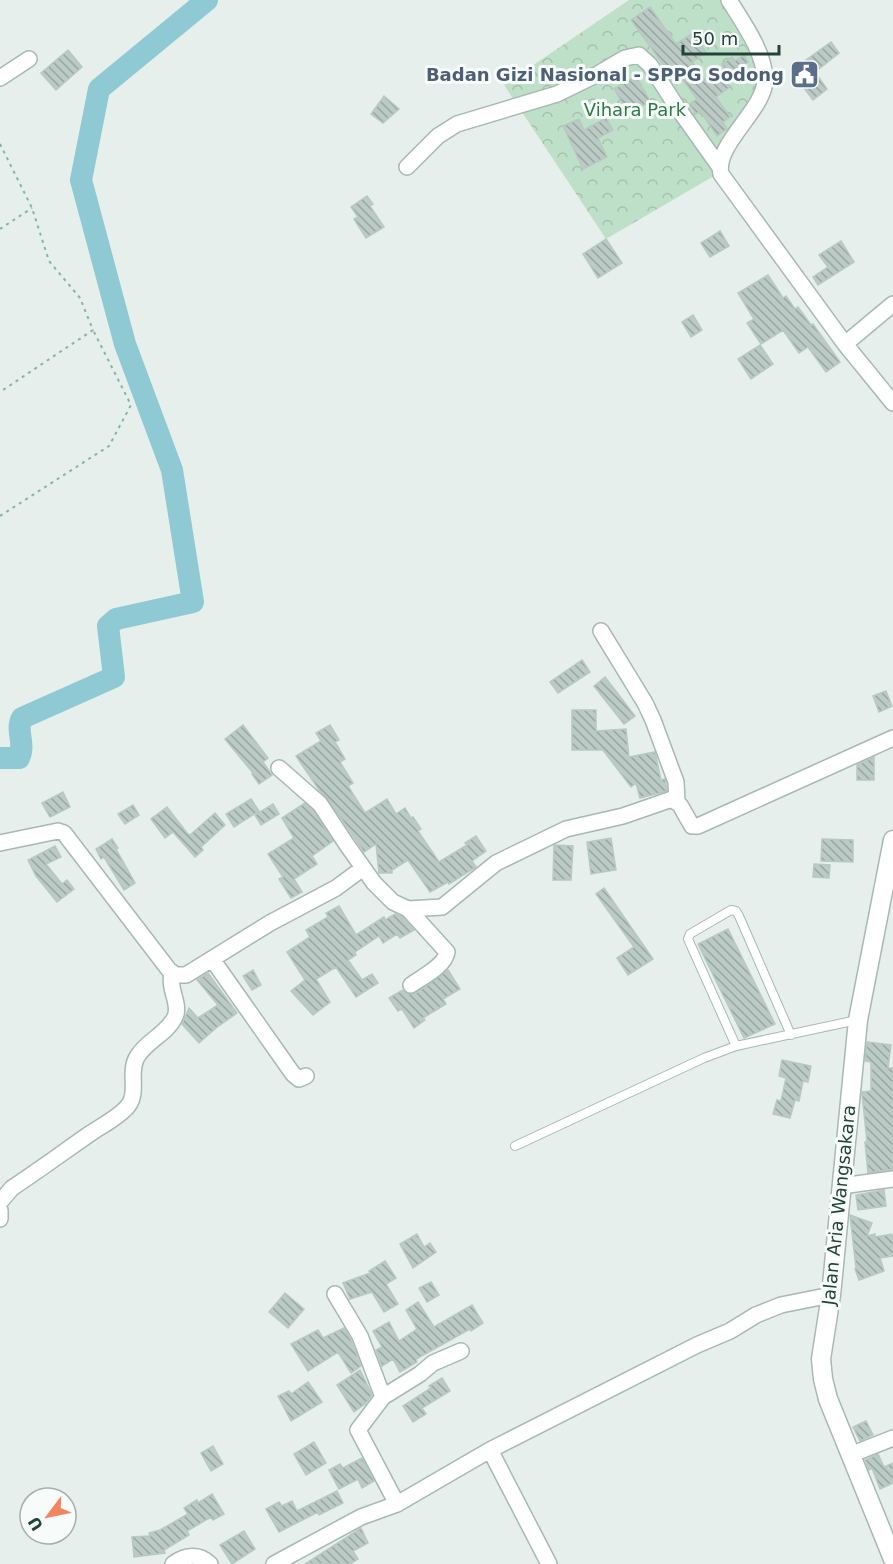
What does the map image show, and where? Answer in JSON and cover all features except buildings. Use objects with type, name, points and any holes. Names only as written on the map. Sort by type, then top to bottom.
[{"type":"street","points":[[719,166],[731,141],[760,98],[765,81],[759,54],[729,0]]},
{"type":"street","points":[[406,166],[438,136],[457,124],[557,94],[626,58],[639,55],[650,65],[719,166],[726,182],[846,344],[892,399]]},
{"type":"street","points":[[0,78],[29,59]]},
{"type":"street","points":[[846,344],[893,304]]},
{"type":"street","points":[[601,631],[653,720],[676,782],[677,801],[692,826],[698,826],[893,738]]},
{"type":"street","points":[[279,768],[320,804],[363,868],[393,902],[408,909],[447,952],[446,958],[439,965],[411,985]]},
{"type":"street","points":[[408,909],[442,907],[496,862],[566,829],[624,816],[672,799],[677,801]]},
{"type":"street","points":[[0,843],[58,831],[64,833],[172,973],[180,976],[186,975],[270,923],[336,888],[363,868]]},
{"type":"street","name":"Jalan Aria Wangsakara","points":[[893,840],[858,1020],[831,1294],[822,1359],[823,1379],[828,1400],[893,1559]]},
{"type":"street","points":[[213,959],[293,1074],[299,1079],[306,1076]]},
{"type":"street","points":[[0,1202],[12,1188],[111,1120],[129,1105],[133,1093],[133,1065],[138,1055],[161,1035],[175,1017],[177,1007],[169,983],[172,973]]},
{"type":"street","points":[[841,1186],[893,1179]]},
{"type":"street","points":[[0,1210],[0,1219]]},
{"type":"street","points":[[335,1294],[360,1336],[383,1397]]},
{"type":"street","points":[[276,1564],[362,1517],[397,1504],[490,1450],[697,1345],[730,1331],[756,1315],[781,1305],[831,1294]]},
{"type":"street","points":[[397,1504],[358,1430],[383,1397],[433,1363],[460,1352]]},
{"type":"street","points":[[850,1455],[893,1438]]},
{"type":"street","points":[[490,1450],[549,1564]]},
{"type":"street","points":[[173,1564],[190,1556],[201,1557],[210,1564]]},
{"type":"lane","points":[[736,1046],[688,939],[690,934],[731,910],[736,911],[739,916],[791,1035]]},
{"type":"lane","points":[[515,1146],[704,1058],[736,1046],[858,1020]]},
{"type":"path","points":[[0,144],[32,208],[49,261],[80,298],[93,330],[131,405],[109,446],[0,516]]},
{"type":"path","points":[[0,229],[32,208]]},
{"type":"path","points":[[0,392],[93,330]]},
{"type":"green space","name":"Vihara Park","points":[[629,0],[723,0],[764,82],[724,140],[726,169],[606,239],[504,85]]},
{"type":"waterway","points":[[0,758],[19,758],[22,718],[114,677],[108,626],[116,619],[193,602],[172,470],[125,344],[81,180],[99,89],[207,0]]},
{"type":"place","name":"Badan Gizi Nasional - SPPG Sodong","points":[[805,75]]}]
